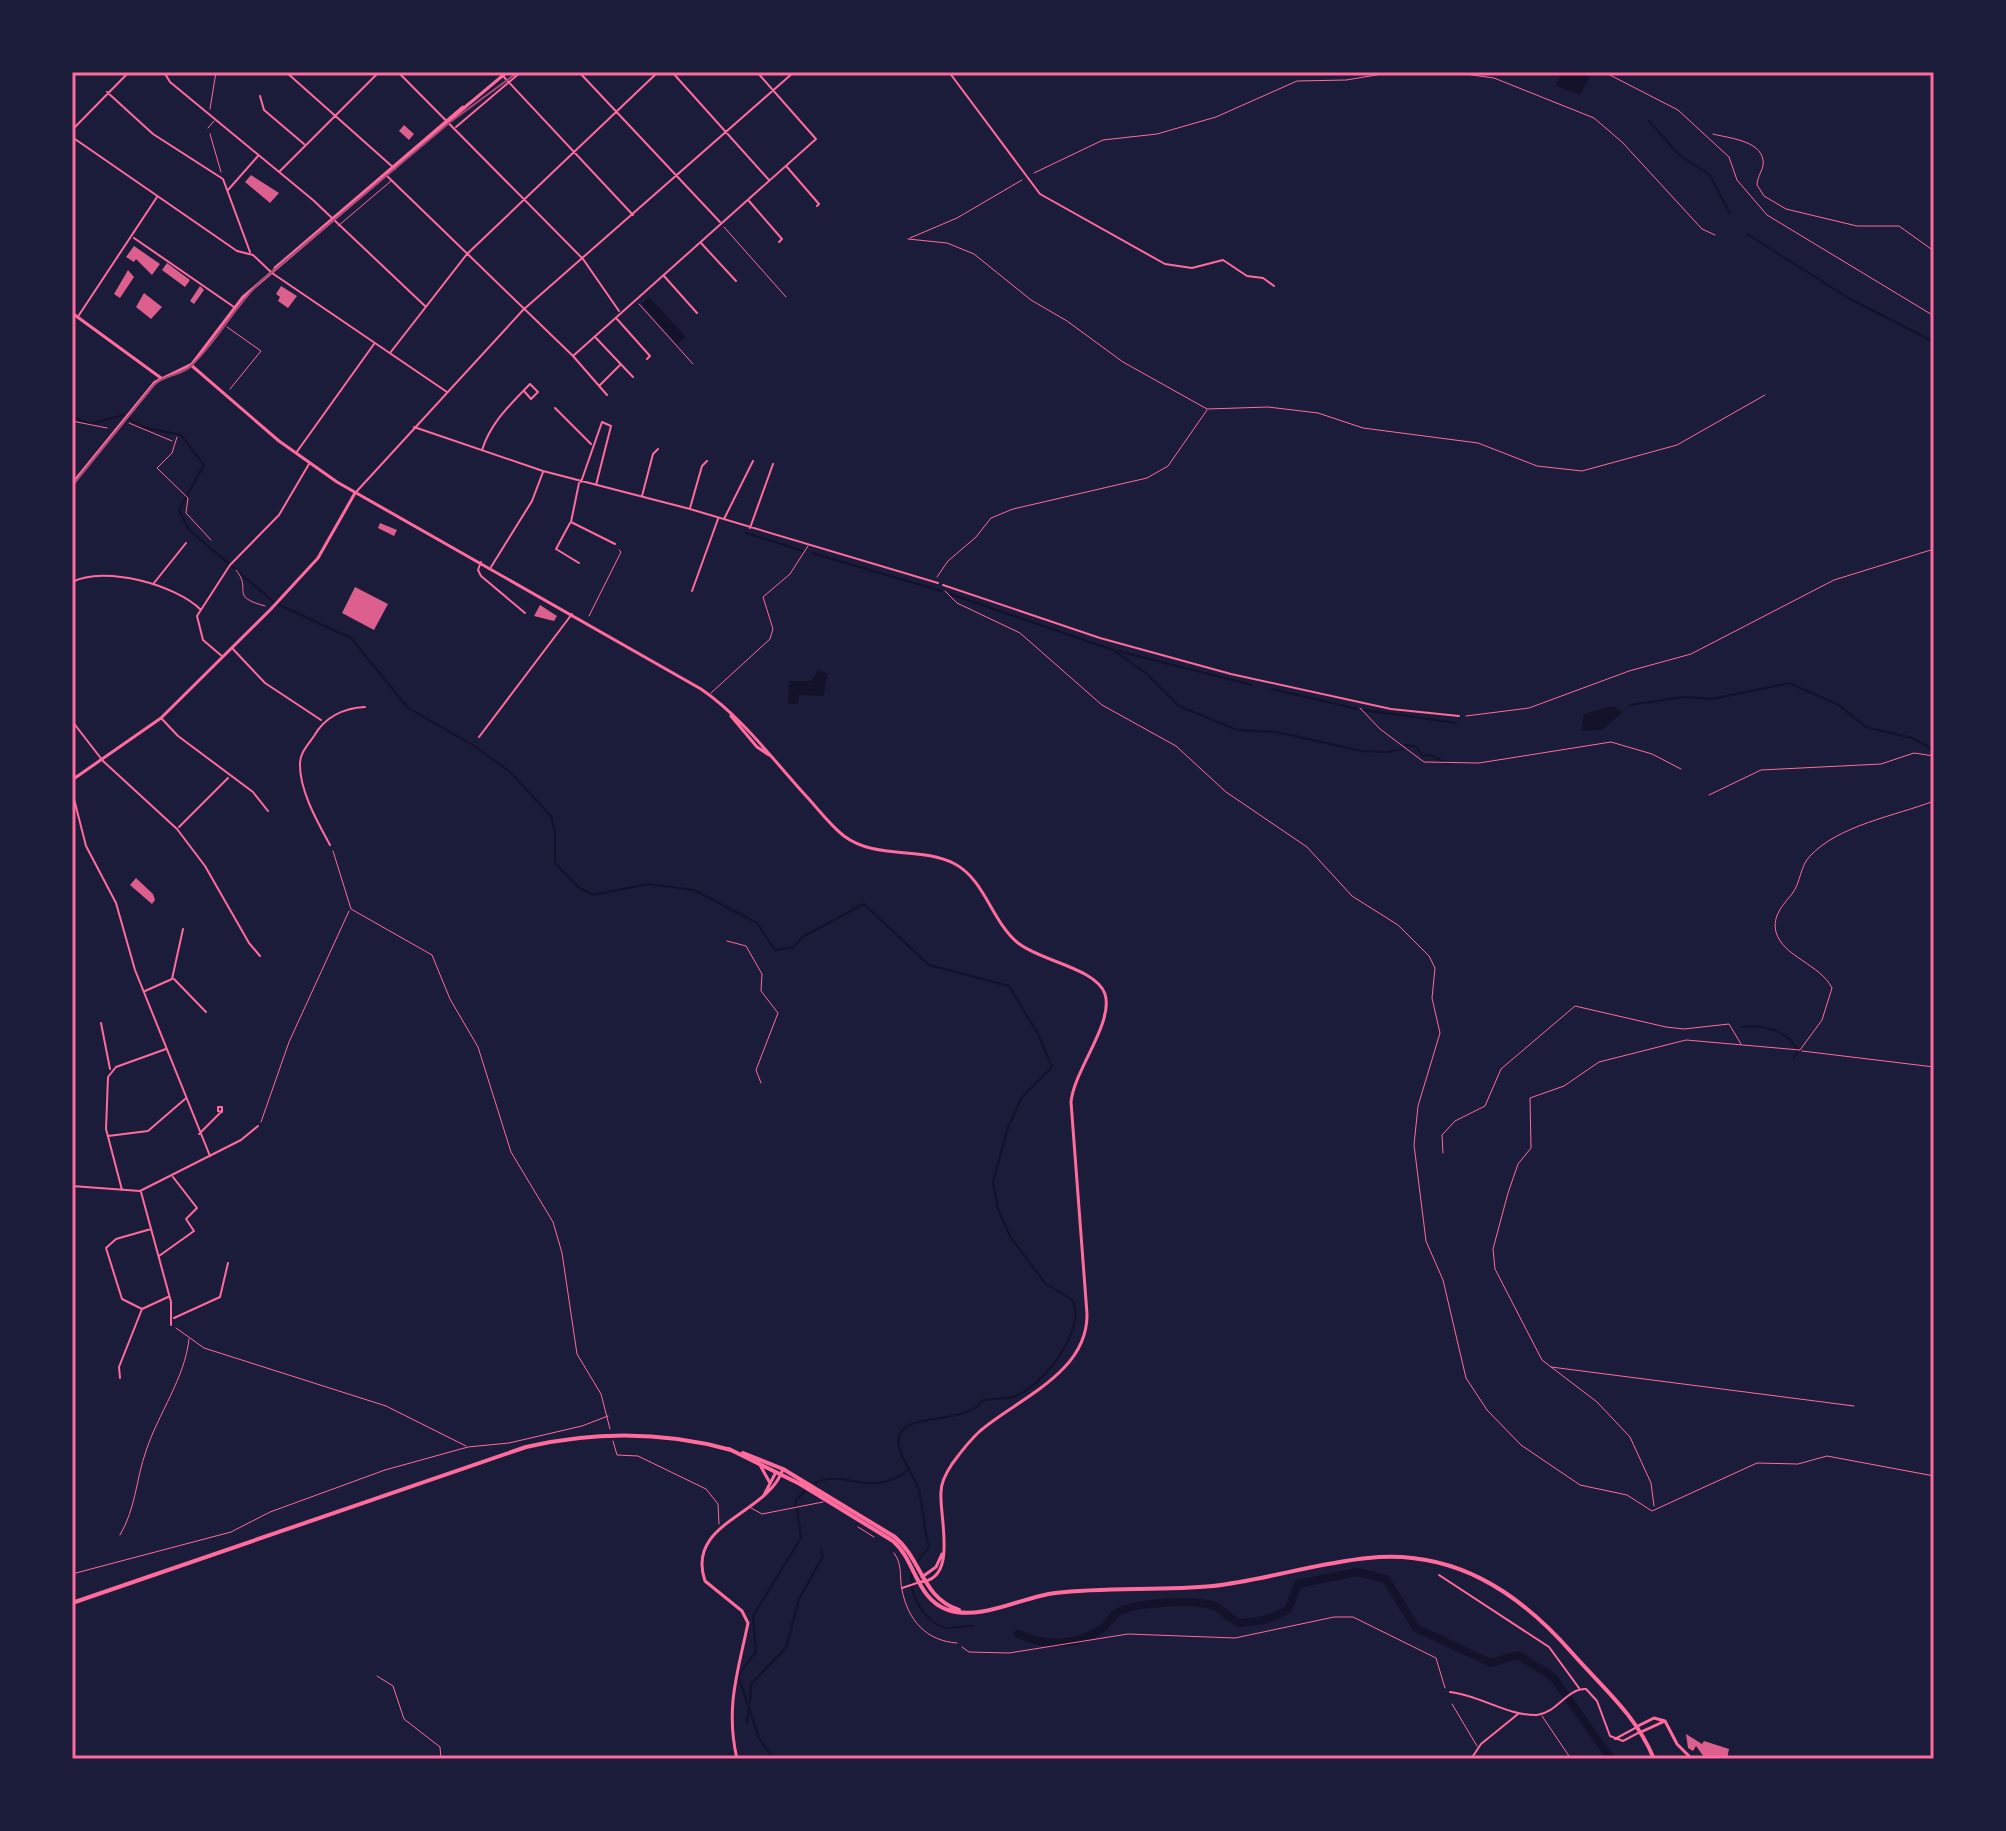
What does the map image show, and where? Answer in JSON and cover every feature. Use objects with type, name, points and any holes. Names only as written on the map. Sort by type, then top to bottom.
[{"type":"main road","points":[[72,1603],[526,1447],[583,1436],[654,1434],[729,1449],[781,1471],[893,1541],[941,1607],[973,1612],[1051,1593],[1211,1586],[1365,1558],[1418,1559],[1457,1567],[1512,1595],[1555,1632],[1640,1729],[1654,1759]]},
{"type":"main road","points":[[729,1449],[781,1471]]},
{"type":"main road","points":[[824,1499],[895,1537],[914,1561],[919,1570],[919,1580]]},
{"type":"street","points":[[72,130],[129,72]]},
{"type":"street","points":[[151,72],[164,72],[426,307]]},
{"type":"street","points":[[286,72],[394,168]]},
{"type":"street","points":[[279,172],[379,72]]},
{"type":"street","points":[[398,72],[583,259],[620,312]]},
{"type":"street","points":[[455,128],[521,72]]},
{"type":"street","points":[[579,72],[722,224]]},
{"type":"street","points":[[389,354],[467,254],[523,197],[658,72]]},
{"type":"street","points":[[672,72],[770,181]]},
{"type":"street","points":[[573,356],[816,139],[757,72]]},
{"type":"street","points":[[72,780],[161,718],[272,608],[318,558],[355,493],[523,310],[794,72]]},
{"type":"street","points":[[808,72],[828,72]]},
{"type":"street","points":[[949,72],[1026,178],[1051,202],[1165,264],[1192,268],[1223,260],[1247,276],[1263,278],[1274,286]]},
{"type":"street","points":[[72,484],[161,378],[191,365],[234,307],[271,272],[505,74],[509,82],[633,215]]},
{"type":"street","points":[[107,92],[159,139],[219,176],[250,254]]},
{"type":"street","points":[[260,96],[264,110],[305,145]]},
{"type":"street","points":[[72,137],[237,251],[250,254],[271,272],[447,392]]},
{"type":"street","points":[[227,190],[259,155]]},
{"type":"street","points":[[786,167],[819,204],[817,206]]},
{"type":"street","points":[[386,174],[573,356],[607,395]]},
{"type":"street","points":[[77,317],[158,196]]},
{"type":"street","points":[[748,201],[782,239],[779,242]]},
{"type":"street","points":[[133,237],[234,307]]},
{"type":"street","points":[[701,243],[736,281]]},
{"type":"street","points":[[664,276],[697,313]]},
{"type":"street","points":[[72,313],[161,378]]},
{"type":"street","points":[[617,319],[650,356],[647,359]]},
{"type":"street","points":[[596,338],[633,377]]},
{"type":"street","points":[[295,454],[374,344]]},
{"type":"street","points":[[598,386],[621,364]]},
{"type":"street","points":[[191,365],[295,454],[355,493],[491,567],[710,695],[844,836],[867,847],[938,858],[958,865],[972,878],[1015,941],[1029,951],[1096,981],[1106,997],[1105,1017],[1075,1084],[1071,1102],[1087,1314],[1083,1338],[1066,1364],[1029,1397],[978,1432],[950,1467],[941,1492],[940,1570],[902,1588]]},
{"type":"street","points":[[481,451],[490,427],[524,391]]},
{"type":"street","points":[[555,408],[593,445]]},
{"type":"street","points":[[579,563],[556,549],[571,522],[580,482],[600,422],[611,425],[596,486]]},
{"type":"street","points":[[414,427],[543,471],[690,509],[938,583]]},
{"type":"street","points":[[642,497],[653,454],[658,449]]},
{"type":"street","points":[[690,509],[702,466],[707,461]]},
{"type":"street","points":[[724,520],[753,461]]},
{"type":"street","points":[[223,657],[200,634],[197,616],[230,565],[279,515],[309,463]]},
{"type":"street","points":[[749,529],[773,464]]},
{"type":"street","points":[[491,567],[536,494],[543,471]]},
{"type":"street","points":[[692,591],[718,518]]},
{"type":"street","points":[[571,522],[615,544]]},
{"type":"street","points":[[154,584],[186,543]]},
{"type":"street","points":[[481,562],[478,570],[481,576],[525,613]]},
{"type":"street","points":[[72,582],[102,575],[154,584],[176,591],[202,611]]},
{"type":"street","points":[[943,585],[1135,649],[1360,702],[1418,713],[1459,716]]},
{"type":"street","points":[[479,737],[572,614]]},
{"type":"street","points":[[232,648],[265,683],[323,721]]},
{"type":"street","points":[[330,845],[312,810],[300,764],[302,754],[323,721],[354,708],[365,707]]},
{"type":"street","points":[[161,718],[229,777],[253,792],[268,811]]},
{"type":"street","points":[[72,721],[103,761],[177,829],[205,866],[249,943],[260,956]]},
{"type":"street","points":[[177,829],[229,777]]},
{"type":"street","points":[[72,791],[86,846],[116,903],[144,991],[210,1156]]},
{"type":"street","points":[[172,979],[183,929]]},
{"type":"street","points":[[144,991],[172,979]]},
{"type":"street","points":[[172,979],[206,1012]]},
{"type":"street","points":[[101,1023],[111,1070],[108,1077],[107,1136],[122,1190]]},
{"type":"street","points":[[111,1070],[167,1049]]},
{"type":"street","points":[[107,1136],[148,1131],[186,1098]]},
{"type":"street","points":[[199,1134],[221,1112]]},
{"type":"street","points":[[72,1186],[140,1191],[210,1156],[258,1126]]},
{"type":"street","points":[[159,1256],[194,1231],[186,1219],[197,1208],[172,1176]]},
{"type":"street","points":[[140,1191],[159,1256],[173,1318],[171,1325]]},
{"type":"street","points":[[142,1309],[119,1296],[106,1248],[116,1239],[151,1229]]},
{"type":"street","points":[[173,1318],[220,1297],[228,1263]]},
{"type":"street","points":[[120,1378],[119,1367],[142,1309],[168,1297]]},
{"type":"street","points":[[757,1463],[770,1483]]},
{"type":"street","points":[[737,1759],[733,1743],[734,1676],[748,1623],[744,1614],[712,1589],[703,1575],[705,1544],[719,1528],[762,1499],[781,1471]]},
{"type":"street","points":[[762,1499],[781,1471]]},
{"type":"street","points":[[1439,1575],[1549,1647],[1580,1689],[1593,1695],[1607,1732],[1614,1739],[1623,1741],[1640,1729]]},
{"type":"street","points":[[1448,1692],[1519,1712],[1541,1714],[1580,1689]]},
{"type":"street","points":[[1471,1759],[1478,1756],[1478,1747],[1519,1712]]},
{"type":"street","points":[[1614,1739],[1665,1721],[1677,1744],[1692,1759]]},
{"type":"lane","points":[[208,128],[215,119]]},
{"type":"lane","points":[[338,226],[392,181]]},
{"type":"lane","points":[[710,695],[738,671],[772,634],[763,597],[790,574],[808,546]]},
{"type":"lane","points":[[938,583],[943,585]]},
{"type":"lane","points":[[751,1508],[762,1514],[824,1499]]},
{"type":"lane","points":[[894,1553],[900,1564],[902,1588],[921,1629],[935,1639],[957,1643]]},
{"type":"lane","points":[[1452,1704],[1478,1747]]},
{"type":"lane","points":[[1541,1714],[1571,1759]]},
{"type":"path","points":[[210,115],[216,72]]},
{"type":"path","points":[[1395,72],[1346,80],[1297,81],[1216,117],[1157,134],[1103,140],[1050,163],[957,218],[908,239],[947,243],[974,254],[1031,300],[1067,321],[1123,362],[1207,409],[1268,407],[1318,413],[1363,428],[1478,443],[1537,466],[1582,471],[1677,445],[1765,395]]},
{"type":"path","points":[[1450,72],[1494,78],[1594,118],[1622,142],[1702,229],[1715,235]]},
{"type":"path","points":[[1604,72],[1678,110],[1700,134],[1729,157],[1737,180],[1767,215],[1934,316]]},
{"type":"path","points":[[208,128],[219,176]]},
{"type":"path","points":[[1713,134],[1746,142],[1761,155],[1763,162],[1757,185],[1773,203],[1857,226],[1899,226],[1934,251]]},
{"type":"path","points":[[722,224],[786,297]]},
{"type":"path","points":[[636,301],[693,364]]},
{"type":"path","points":[[222,323],[261,351],[225,394]]},
{"type":"path","points":[[938,583],[937,577],[948,561],[976,537],[991,518],[1013,509],[1122,486],[1147,478],[1168,466],[1207,409]]},
{"type":"path","points":[[126,419],[144,431],[175,441]]},
{"type":"path","points":[[72,421],[113,430]]},
{"type":"path","points":[[177,437],[172,453],[157,468],[186,495],[186,513],[211,540]]},
{"type":"path","points":[[586,622],[621,552],[615,544]]},
{"type":"path","points":[[1459,716],[1529,708],[1629,671],[1691,654],[1834,580],[1934,549]]},
{"type":"path","points":[[230,565],[241,576],[246,600],[272,608]]},
{"type":"path","points":[[943,585],[957,603],[1020,633],[1102,705],[1176,746],[1226,792],[1307,847],[1352,896],[1398,925],[1429,956],[1435,968],[1432,998],[1440,1033],[1418,1106],[1414,1145],[1426,1241],[1443,1280],[1462,1369],[1478,1397],[1521,1445],[1574,1481],[1627,1495],[1652,1511],[1757,1463],[1798,1464],[1827,1456],[1934,1476]]},
{"type":"path","points":[[1360,702],[1372,721],[1424,762],[1470,764],[1611,742],[1652,754],[1681,769]]},
{"type":"path","points":[[1709,795],[1761,770],[1881,764],[1914,753],[1934,756]]},
{"type":"path","points":[[1798,1051],[1822,1020],[1832,988],[1816,967],[1780,941],[1776,934],[1779,910],[1804,875],[1806,861],[1821,846],[1847,833],[1934,801]]},
{"type":"path","points":[[258,1126],[300,1017],[351,909],[339,861],[330,845]]},
{"type":"path","points":[[351,909],[432,955],[450,999],[478,1047],[511,1152],[553,1222],[562,1253],[577,1354],[601,1394],[609,1424]]},
{"type":"path","points":[[727,941],[746,946],[762,974],[761,991],[778,1013],[756,1070],[761,1083]]},
{"type":"path","points":[[1443,1153],[1442,1135],[1449,1127],[1485,1106],[1501,1069],[1575,1006],[1618,1019],[1675,1028],[1729,1024],[1742,1045]]},
{"type":"path","points":[[1654,1506],[1651,1483],[1630,1437],[1597,1402],[1548,1367],[1506,1293],[1493,1260],[1518,1164],[1531,1148],[1530,1098],[1564,1086],[1599,1062],[1615,1056],[1686,1040],[1934,1067]]},
{"type":"path","points":[[171,1325],[204,1348],[386,1406],[468,1447]]},
{"type":"path","points":[[120,1535],[137,1495],[147,1448],[184,1364],[189,1336]]},
{"type":"path","points":[[1548,1367],[1854,1406]]},
{"type":"path","points":[[72,1574],[207,1540],[318,1493],[468,1447],[509,1443],[582,1426],[608,1416]]},
{"type":"path","points":[[614,1444],[617,1455],[638,1456],[706,1489],[718,1504],[719,1528]]},
{"type":"path","points":[[957,1643],[969,1652],[993,1654],[1061,1647],[1128,1634],[1235,1638],[1270,1634],[1302,1623],[1353,1617],[1436,1658],[1448,1692]]},
{"type":"path","points":[[377,1676],[393,1686],[404,1719],[440,1747],[441,1759]]},
{"type":"shaded area","points":[[1561,72],[1586,72],[1589,79],[1580,95],[1556,86]]},
{"type":"shaded area","points":[[649,297],[686,337],[677,344],[642,304]]},
{"type":"shaded area","points":[[818,670],[828,674],[823,696],[799,695],[798,704],[788,704],[789,681],[811,681]]},
{"type":"shaded area","points":[[1613,706],[1623,712],[1602,730],[1581,731],[1584,714]]},
{"type":"building","points":[[404,125],[414,134],[409,140],[399,131]]},
{"type":"building","points":[[251,175],[279,193],[270,203],[245,182]]},
{"type":"building","points":[[134,246],[160,264],[152,275],[136,259],[134,262],[126,257]]},
{"type":"building","points":[[167,263],[190,280],[185,287],[162,270]]},
{"type":"building","points":[[128,270],[134,277],[120,298],[114,294]]},
{"type":"building","points":[[200,286],[204,290],[194,304],[190,301]]},
{"type":"building","points":[[281,286],[297,296],[288,308],[278,301],[280,297],[276,294]]},
{"type":"building","points":[[144,293],[162,307],[151,319],[136,307]]},
{"type":"building","points":[[380,523],[397,530],[394,536],[378,528]]},
{"type":"building","points":[[355,587],[388,604],[374,630],[342,613]]},
{"type":"building","points":[[540,605],[557,616],[554,621],[534,616]]},
{"type":"building","points":[[136,878],[153,894],[155,900],[152,904],[130,885]]},
{"type":"building","points":[[1686,1734],[1702,1744],[1704,1741],[1729,1749],[1727,1759],[1704,1757],[1696,1746],[1693,1751],[1688,1748]]},
{"type":"waterway","points":[[1553,72],[1560,74]]},
{"type":"waterway","points":[[1649,121],[1679,155],[1710,175],[1730,214]]},
{"type":"waterway","points":[[1747,234],[1850,299],[1934,342]]},
{"type":"waterway","points":[[72,417],[91,424],[123,415],[142,427],[181,435],[204,465],[179,510],[189,530],[275,603],[351,638],[408,708],[473,745],[510,772],[551,816],[555,832],[555,863],[578,887],[593,895],[648,884],[694,890],[757,923],[775,950],[794,947],[802,937],[864,904],[929,965],[1009,986],[1038,1034],[1052,1067],[1022,1097],[1008,1127],[993,1182],[998,1209],[1011,1238],[1045,1283],[1072,1300],[1074,1325],[1069,1340],[1050,1368],[1026,1390],[1011,1397],[983,1400],[962,1414],[918,1422],[906,1427],[900,1434],[899,1446],[919,1491],[929,1547],[917,1562]]},
{"type":"waterway","points":[[746,533],[803,551]]},
{"type":"waterway","points":[[812,553],[941,591]]},
{"type":"waterway","points":[[950,594],[1113,650],[1147,674],[1179,706],[1237,730],[1276,732],[1362,751],[1402,749]]},
{"type":"waterway","points":[[1118,651],[1252,685]]},
{"type":"waterway","points":[[1630,705],[1683,697],[1712,699],[1789,683],[1839,705],[1866,727],[1912,738],[1934,750]]},
{"type":"waterway","points":[[1272,689],[1357,709]]},
{"type":"waterway","points":[[1364,710],[1456,723]]},
{"type":"waterway","points":[[1405,745],[1416,746],[1422,756],[1431,755],[1448,764]]},
{"type":"waterway","points":[[1742,1027],[1757,1026],[1773,1030],[1787,1037],[1797,1049]]},
{"type":"waterway","points":[[1794,1058],[1798,1051]]},
{"type":"waterway","points":[[815,1483],[826,1479],[882,1483],[908,1470]]},
{"type":"waterway","points":[[795,1506],[796,1500],[805,1491]]},
{"type":"waterway","points":[[774,1759],[759,1738],[738,1675],[756,1652],[753,1616],[801,1538],[797,1509]]},
{"type":"waterway","points":[[750,1702],[751,1684],[786,1648],[799,1599],[823,1556],[821,1550]]},
{"type":"waterway","points":[[913,1572],[911,1579],[915,1597],[932,1621],[947,1628],[973,1626]]},
{"type":"waterway","points":[[1018,1634],[1039,1641],[1070,1642],[1090,1636],[1125,1609],[1165,1603],[1214,1606],[1240,1623],[1265,1620],[1288,1610],[1298,1584],[1357,1572],[1386,1579],[1416,1628],[1491,1663],[1518,1655],[1553,1677],[1611,1759]]},
{"type":"waterway","points":[[747,1723],[749,1708]]},
{"type":"tram line","points":[[72,486],[154,385],[192,365],[259,283],[449,123],[518,72]]}]
